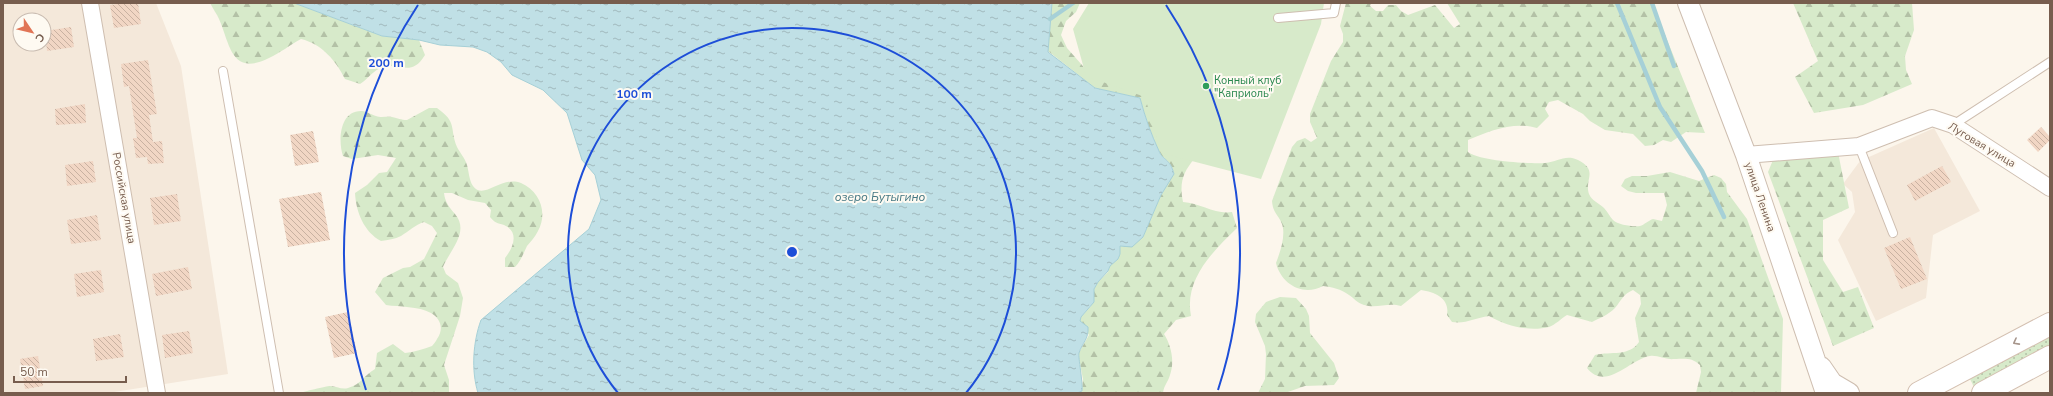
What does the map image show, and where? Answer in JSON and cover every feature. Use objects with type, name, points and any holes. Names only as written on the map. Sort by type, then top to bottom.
[{"type":"main road","points":[[1919,393],[2050,324]]},
{"type":"main road","points":[[1983,393],[2050,357]]},
{"type":"street","name":"Российская улица","points":[[90,3],[158,393]]},
{"type":"street","name":"улица Ленина","points":[[1688,3],[1746,156],[1817,361],[1826,393]]},
{"type":"street","name":"Луговая улица","points":[[1746,156],[1859,146],[1932,118],[1953,125],[2050,188]]},
{"type":"street","points":[[1817,361],[1832,383],[1849,393]]},
{"type":"lane","points":[[1278,18],[1334,13],[1336,3]]},
{"type":"lane","points":[[1953,125],[2050,62]]},
{"type":"lane","points":[[223,70],[279,393]]},
{"type":"lane","points":[[1859,146],[1893,233]]},
{"type":"shaded area","points":[[3,3],[156,3],[181,66],[228,374],[108,393],[3,393]]},
{"type":"shaded area","points":[[1934,128],[1980,211],[1933,235],[1926,298],[1876,321],[1838,240],[1855,212],[1852,192],[1843,184],[1860,161]]},
{"type":"green space","points":[[210,3],[294,3],[382,36],[419,40],[425,55],[420,62],[410,68],[389,66],[379,68],[360,84],[345,79],[328,54],[309,41],[301,39],[269,58],[256,63],[247,63],[239,61],[234,55],[218,17]]},
{"type":"green space","points":[[1052,3],[1080,3],[1076,12],[1066,21],[1061,35],[1067,48],[1089,73],[1153,94],[1195,158],[1183,178],[1183,202],[1196,204],[1220,212],[1232,212],[1237,228],[1218,247],[1202,268],[1196,279],[1192,290],[1190,303],[1191,316],[1176,320],[1164,334],[1169,343],[1172,364],[1170,375],[1163,393],[1077,393],[1082,390],[1083,379],[1078,354],[1089,335],[1080,321],[1081,317],[1091,306],[1094,289],[1098,282],[1108,272],[1110,266],[1118,259],[1120,254],[1120,246],[1143,237],[1161,195],[1174,173],[1171,165],[1162,157],[1156,145],[1140,98],[1095,88],[1048,51]]},
{"type":"green space","name":"Конный клуб \"Каприоль\"","points":[[1089,3],[1324,3],[1321,24],[1261,179],[1161,153],[1145,97],[1086,76],[1073,29]]},
{"type":"green space","points":[[1346,3],[1371,3],[1370,6],[1376,11],[1383,11],[1388,5],[1396,5],[1401,11],[1408,15],[1435,5],[1454,28],[1460,24],[1447,3],[1652,3],[1705,133],[1686,132],[1671,142],[1663,140],[1654,145],[1645,146],[1633,134],[1605,130],[1590,121],[1583,114],[1558,100],[1549,102],[1545,109],[1549,116],[1537,128],[1528,126],[1511,126],[1484,133],[1468,140],[1468,152],[1493,160],[1528,163],[1545,163],[1565,158],[1573,158],[1578,160],[1588,168],[1590,176],[1588,189],[1590,196],[1604,208],[1615,222],[1630,226],[1640,226],[1653,219],[1662,221],[1667,205],[1664,193],[1636,193],[1628,191],[1621,186],[1625,179],[1632,176],[1647,176],[1670,172],[1699,181],[1714,175],[1721,178],[1726,184],[1727,192],[1747,219],[1783,319],[1781,393],[1696,393],[1701,372],[1700,365],[1688,359],[1671,359],[1650,356],[1642,358],[1610,376],[1602,377],[1594,374],[1587,368],[1595,355],[1625,352],[1635,347],[1639,342],[1635,318],[1641,304],[1640,295],[1633,290],[1624,296],[1615,308],[1592,322],[1567,315],[1554,325],[1534,329],[1503,323],[1489,316],[1466,322],[1452,322],[1447,315],[1446,305],[1441,297],[1427,291],[1421,290],[1401,306],[1369,306],[1359,303],[1346,293],[1330,287],[1323,286],[1308,290],[1301,289],[1288,282],[1283,277],[1276,263],[1282,244],[1283,229],[1281,221],[1275,212],[1272,201],[1292,147],[1297,141],[1305,138],[1311,142],[1317,138],[1310,122],[1310,114],[1331,61],[1343,42],[1343,34],[1340,26]]},
{"type":"green space","points":[[1793,3],[1912,3],[1914,30],[1905,56],[1906,70],[1912,84],[1863,105],[1814,113],[1795,77],[1818,61]]},
{"type":"green space","points":[[429,108],[437,108],[448,118],[452,126],[457,147],[466,162],[472,184],[477,190],[488,190],[500,184],[514,181],[521,183],[533,191],[542,210],[541,224],[538,231],[515,267],[505,267],[505,258],[514,240],[512,232],[509,228],[496,222],[490,217],[491,210],[485,203],[468,200],[452,193],[444,193],[445,199],[459,221],[460,234],[443,267],[446,274],[458,283],[463,298],[460,316],[444,365],[449,380],[449,393],[300,393],[328,386],[344,389],[353,386],[375,369],[377,353],[393,344],[405,353],[432,346],[436,342],[441,328],[439,321],[434,315],[415,308],[386,305],[375,292],[383,278],[403,268],[410,267],[424,259],[437,233],[432,226],[424,222],[396,238],[381,241],[375,237],[362,221],[357,207],[355,193],[367,185],[379,173],[387,172],[396,158],[378,155],[352,159],[343,156],[341,150],[342,128],[345,121],[354,112],[364,111],[378,117],[390,117],[407,120]]},
{"type":"green space","points":[[1838,152],[1849,208],[1823,220],[1823,260],[1843,292],[1858,287],[1874,328],[1833,346],[1768,172],[1773,160]]},
{"type":"green space","points":[[1280,297],[1296,298],[1306,309],[1309,316],[1310,333],[1334,363],[1339,378],[1334,385],[1305,386],[1285,393],[1258,393],[1265,379],[1266,354],[1265,346],[1255,322],[1256,314],[1266,302]]},
{"type":"green space","points":[[2050,335],[2050,347],[1974,387],[1970,379]]},
{"type":"water","name":"озеро Бутыгино","points":[[294,3],[1052,3],[1048,52],[1095,88],[1140,98],[1156,145],[1162,157],[1171,165],[1174,174],[1161,195],[1143,237],[1132,247],[1120,246],[1120,254],[1118,259],[1110,266],[1108,271],[1098,282],[1094,289],[1094,302],[1081,317],[1080,321],[1088,327],[1088,331],[1079,353],[1082,391],[1077,393],[478,393],[474,375],[474,356],[476,337],[481,320],[589,229],[601,200],[595,175],[582,160],[567,113],[543,90],[512,75],[501,62],[487,52],[473,47],[440,45],[419,40],[382,36]]},
{"type":"building","points":[[138,3],[141,24],[114,28],[110,5]]},
{"type":"building","points":[[71,27],[74,47],[52,50],[52,30]]},
{"type":"building","points":[[148,60],[157,114],[149,115],[153,142],[162,141],[164,163],[148,164],[147,157],[136,158],[133,138],[137,138],[129,86],[124,87],[121,64]]},
{"type":"building","points":[[85,104],[86,123],[56,125],[55,109]]},
{"type":"building","points":[[2041,127],[2050,137],[2050,140],[2038,152],[2027,140]]},
{"type":"building","points":[[313,131],[319,162],[295,166],[290,135]]},
{"type":"building","points":[[93,161],[96,182],[67,186],[65,165]]},
{"type":"building","points":[[1942,166],[1951,182],[1915,201],[1907,185]]},
{"type":"building","points":[[321,192],[330,240],[288,247],[279,199]]},
{"type":"building","points":[[177,194],[181,221],[154,225],[150,198]]},
{"type":"building","points":[[97,215],[101,240],[71,244],[67,220]]},
{"type":"building","points":[[1910,237],[1927,279],[1901,289],[1884,248]]},
{"type":"building","points":[[188,267],[192,289],[156,296],[152,274]]},
{"type":"building","points":[[101,270],[104,292],[77,297],[74,274]]},
{"type":"building","points":[[348,312],[357,353],[334,358],[325,317]]},
{"type":"building","points":[[189,331],[193,353],[165,358],[162,335]]},
{"type":"building","points":[[120,334],[124,357],[96,361],[93,339]]},
{"type":"building","points":[[38,356],[43,386],[25,389],[20,359]]},
{"type":"waterway","points":[[1050,19],[1073,3]]},
{"type":"waterway","points":[[1617,3],[1660,107],[1702,171],[1724,217]]},
{"type":"waterway","points":[[1652,3],[1674,66]]},
{"type":"place","name":"Конный клуб \"Каприоль\"","points":[[1206,86]]}]
